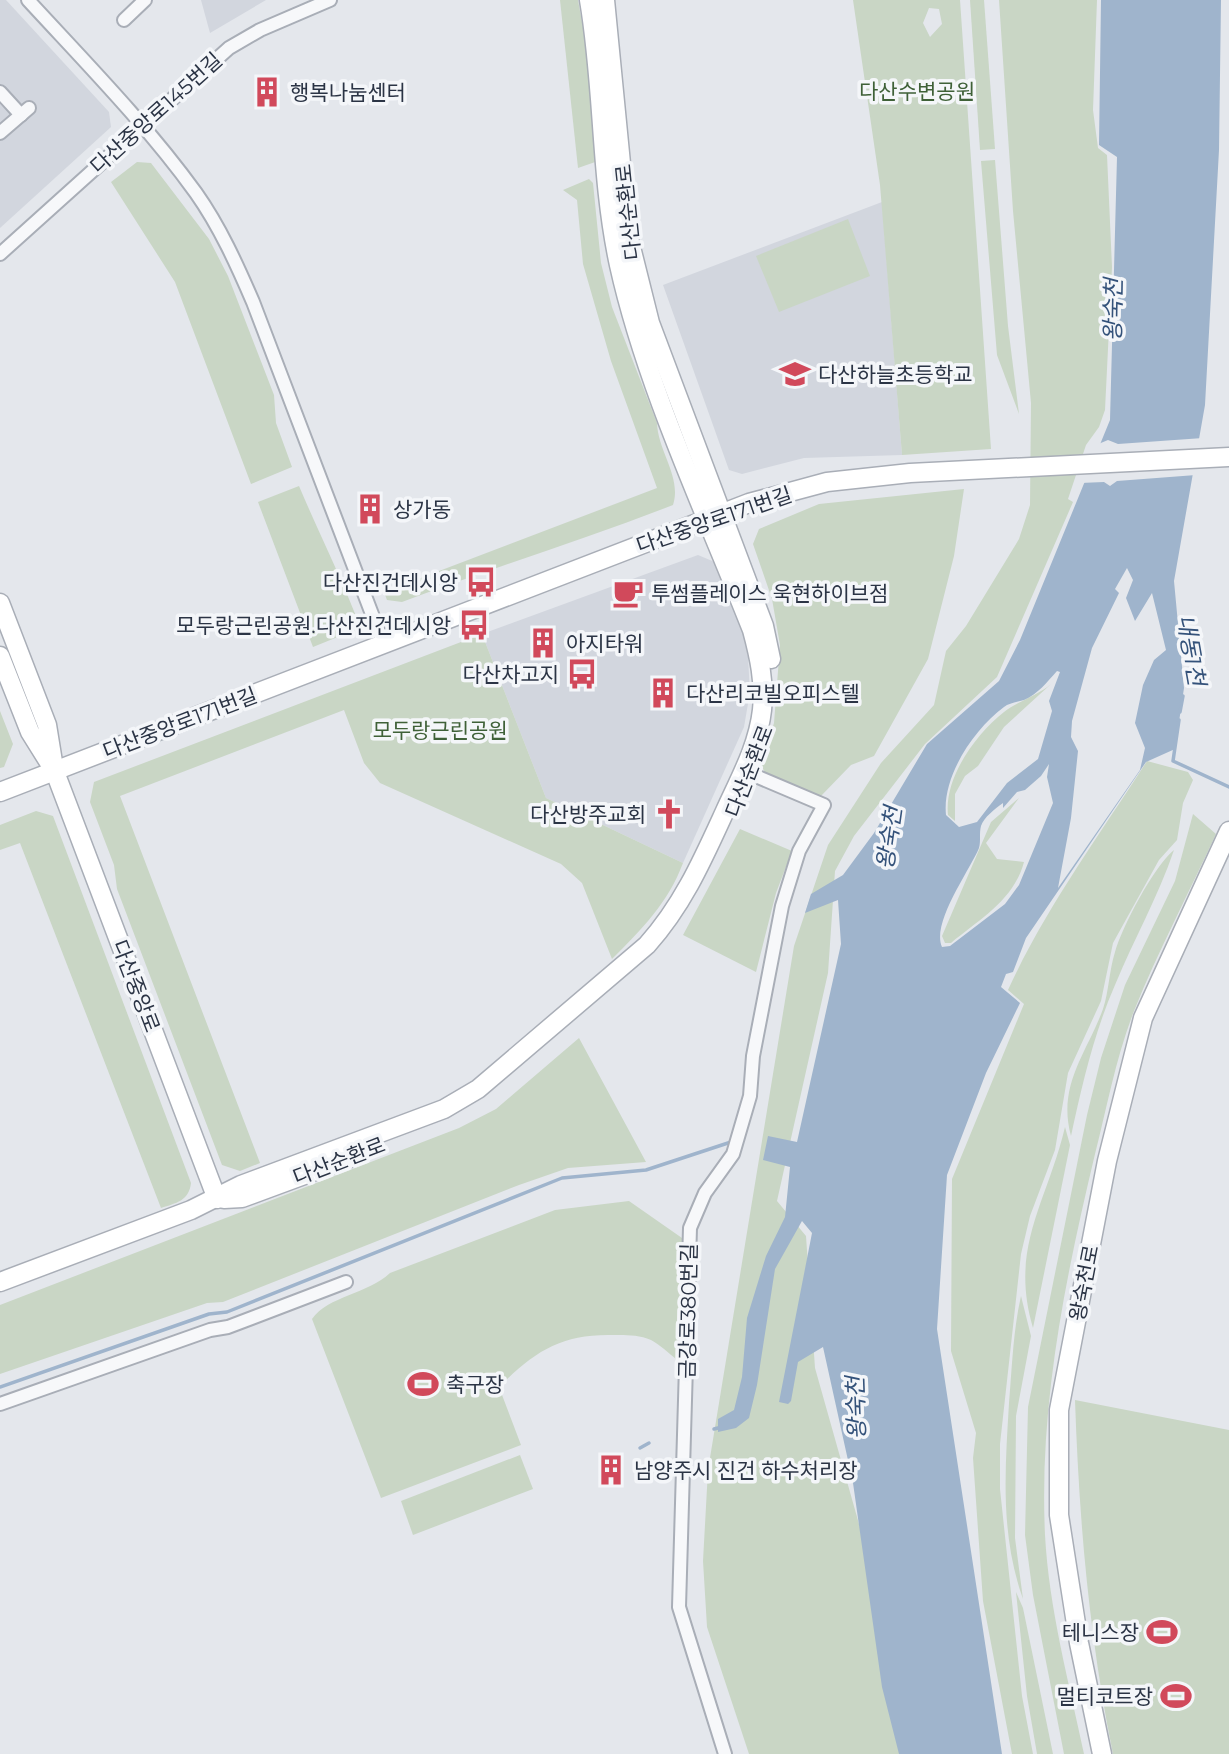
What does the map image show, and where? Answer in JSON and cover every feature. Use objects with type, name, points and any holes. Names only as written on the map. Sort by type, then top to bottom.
[{"type":"street","points":[[28,0],[142,124],[197,194],[234,258],[383,643]]},
{"type":"street","points":[[124,20],[145,0]]},
{"type":"street","name":"다산중앙로145번길","points":[[0,254],[229,48],[260,30],[330,0]]},
{"type":"street","name":"다산순환로","points":[[589,0],[619,263],[645,352],[715,517]]},
{"type":"street","name":"다산순환로","points":[[0,1282],[217,1199],[242,1198],[372,1150],[455,1113],[489,1093],[624,980],[670,934],[695,896],[747,772],[762,708],[760,664],[752,630],[634,268],[628,235],[605,0]]},
{"type":"street","points":[[0,92],[25,111],[0,133]]},
{"type":"street","name":"다산중앙로171번길","points":[[0,792],[748,503],[827,482],[910,473],[1229,457]]},
{"type":"street","name":"다산중앙로","points":[[0,603],[47,725],[55,772],[217,1199]]},
{"type":"street","name":"다산중앙로","points":[[0,656],[30,732],[55,772]]},
{"type":"street","name":"금강로380번길","points":[[725,1754],[679,1607],[690,1228],[705,1193],[733,1154],[750,1096],[753,1056],[782,906],[800,851],[824,805],[747,772]]},
{"type":"street","name":"왕숙천로","points":[[1102,1754],[1079,1643],[1059,1516],[1059,1410],[1107,1161],[1143,1018],[1229,831]]},
{"type":"street","points":[[0,1404],[209,1330],[228,1327],[346,1282]]},
{"type":"shaded area","points":[[0,0],[6,0],[109,112],[111,127],[0,228]]},
{"type":"shaded area","points":[[201,0],[266,0],[210,33]]},
{"type":"shaded area","name":"다산하늘초등학교","points":[[882,202],[902,455],[804,458],[742,474],[729,470],[663,285]]},
{"type":"shaded area","points":[[698,555],[717,563],[743,634],[748,657],[750,692],[744,727],[683,863],[546,798],[482,634]]},
{"type":"green space","points":[[560,0],[578,0],[585,39],[598,161],[578,168]]},
{"type":"green space","name":"다산수변공원","points":[[853,0],[960,0],[991,449],[902,455],[880,185]],"holes":[[[929,8],[939,9],[942,24],[930,37],[923,23]]]},
{"type":"green space","points":[[970,0],[984,0],[995,149],[980,150]]},
{"type":"green space","points":[[999,0],[1097,0],[1093,110],[1098,148],[1107,155],[1112,267],[1105,410],[1099,427],[1086,445],[1068,499],[1073,502],[997,677],[925,744],[854,836],[835,871],[828,973],[777,1201],[806,1236],[815,1368],[870,1563],[900,1754],[749,1754],[707,1627],[703,1561],[708,1470],[794,946],[828,845],[881,763],[934,705],[946,651],[966,626],[1019,539],[1030,505],[1031,403],[1013,211]]},
{"type":"green space","points":[[995,160],[1008,326],[1019,414],[997,355],[981,161]]},
{"type":"green space","points":[[137,162],[151,163],[209,239],[228,276],[274,395],[276,423],[292,467],[251,484],[175,282],[111,182]]},
{"type":"green space","points":[[589,179],[593,183],[601,263],[612,307],[657,423],[674,484],[673,505],[402,602],[387,600],[384,592],[657,488],[611,361],[583,264],[577,200],[563,190]]},
{"type":"green space","points":[[848,219],[870,276],[779,312],[756,256]]},
{"type":"green space","points":[[299,486],[358,621],[355,630],[313,647],[258,502]]},
{"type":"green space","points":[[964,489],[954,556],[928,659],[874,756],[851,765],[820,797],[765,772],[761,766],[774,723],[780,645],[772,599],[753,544],[759,529],[819,504]]},
{"type":"green space","name":"모두랑근린공원","points":[[482,634],[546,798],[683,863],[677,877],[653,915],[612,959],[582,883],[561,864],[380,783],[364,763],[344,710],[120,796],[260,1163],[240,1171],[222,1165],[117,889],[114,865],[90,802],[94,782]]},
{"type":"green space","points":[[1051,684],[1004,727],[978,766],[965,776],[955,794],[955,821],[948,815],[951,787],[956,772],[972,745],[1004,712]]},
{"type":"green space","points":[[0,711],[13,744],[4,767],[0,768]]},
{"type":"green space","points":[[1147,761],[1188,772],[1193,780],[1183,803],[1177,840],[1159,860],[1113,943],[1101,1001],[1068,1073],[1055,1150],[1030,1216],[1021,1254],[1000,1444],[1000,1489],[1022,1696],[1033,1754],[1012,1754],[983,1601],[973,1458],[976,1433],[951,1351],[952,1179],[1024,1004],[1008,990],[1056,902]]},
{"type":"green space","points":[[1019,798],[986,843],[997,859],[1024,862],[1019,875],[995,908],[951,943],[945,943],[942,936],[991,822]]},
{"type":"green space","points":[[36,811],[53,816],[191,1183],[185,1198],[172,1205],[161,1208],[20,843],[0,850],[0,825]]},
{"type":"green space","points":[[1193,814],[1216,834],[1153,966],[1122,1046],[1084,1201],[1056,1343],[1046,1438],[1045,1535],[1055,1618],[1084,1754],[1064,1754],[1033,1595],[1025,1535],[1028,1407],[1101,1058],[1125,985],[1175,881]]},
{"type":"green space","points":[[740,829],[792,851],[776,893],[756,972],[683,935]]},
{"type":"green space","points":[[1174,850],[1101,1022],[1084,1078],[1071,1136],[1068,1101],[1071,1085],[1103,1009],[1119,941],[1148,883]]},
{"type":"green space","points":[[579,1038],[646,1162],[568,1168],[223,1302],[207,1303],[0,1374],[0,1305],[459,1128],[496,1109]]},
{"type":"green space","points":[[1065,1127],[1070,1145],[1033,1328],[1025,1273],[1028,1249]]},
{"type":"green space","points":[[629,1201],[682,1238],[677,1360],[651,1340],[630,1335],[575,1338],[548,1348],[523,1365],[499,1387],[521,1445],[381,1498],[312,1319],[328,1305],[371,1286],[390,1273],[555,1210]]},
{"type":"green space","points":[[1021,1296],[1031,1336],[1016,1416],[1015,1538],[1023,1599],[1011,1551],[1006,1502],[1013,1350]]},
{"type":"green space","points":[[1075,1400],[1229,1430],[1229,1754],[1113,1754],[1087,1578]]},
{"type":"green space","points":[[520,1455],[533,1489],[413,1535],[401,1501]]},
{"type":"green space","points":[[1016,1592],[1023,1608],[1053,1754],[1037,1754],[1027,1696]]},
{"type":"water","name":"왕숙천","points":[[1101,0],[1221,0],[1219,150],[1205,405],[1174,581],[1184,688],[1175,749],[1146,762],[1026,938],[1013,972],[1006,974],[1001,987],[1020,1003],[986,1073],[947,1175],[937,1329],[1002,1754],[899,1754],[882,1687],[853,1483],[823,1347],[798,1362],[791,1401],[788,1404],[779,1402],[812,1233],[802,1221],[775,1269],[757,1385],[749,1418],[736,1428],[718,1432],[718,1419],[734,1410],[742,1377],[747,1318],[766,1256],[785,1217],[790,1167],[763,1160],[768,1136],[797,1142],[841,944],[838,900],[805,913],[811,894],[843,875],[874,833],[927,744],[999,681],[1020,640],[1110,420],[1117,157],[1099,145]],"holes":[[[1127,568],[1133,580],[1126,598],[1135,621],[1152,593],[1166,650],[1154,660],[1143,685],[1135,723],[1145,748],[1140,770],[1058,888],[1071,818],[1078,751],[1071,737],[1072,721],[1092,648],[1119,593],[1115,589]],[[1057,671],[1060,672],[1049,701],[1052,711],[1038,759],[1007,783],[977,822],[959,827],[946,815],[946,800],[954,770],[962,755],[992,717],[1006,706],[1024,700],[1042,687]],[[1049,764],[1047,777],[1053,803],[1019,885],[1005,904],[950,946],[942,947],[940,937],[946,911],[979,848],[982,823],[1003,803],[1003,808],[1017,792],[1025,790],[1041,776]]]},
{"type":"pier","points":[[1203,438],[1196,475],[1117,481],[1110,486],[1104,482],[1080,483],[1096,445],[1108,440],[1118,444]]},
{"type":"waterway","name":"내동1천","points":[[1180,712],[1183,696]]},
{"type":"waterway","name":"내동1천","points":[[1179,720],[1173,761],[1229,787]]},
{"type":"waterway","points":[[0,1387],[209,1314],[227,1312],[562,1178],[646,1170],[731,1142]]},
{"type":"waterway","points":[[714,1429],[718,1428]]},
{"type":"waterway","points":[[640,1448],[649,1443]]},
{"type":"place","name":"행복나눔센터","points":[[267,92]]},
{"type":"place","name":"다산하늘초등학교","points":[[795,374]]},
{"type":"place","name":"상가동","points":[[370,509]]},
{"type":"place","name":"다산진건데시앙","points":[[481,582]]},
{"type":"place","name":"투썸플레이스 욱현하이브점","points":[[628,593]]},
{"type":"place","name":"모두랑근린공원.다산진건데시앙","points":[[474,625]]},
{"type":"place","name":"아지타워","points":[[543,643]]},
{"type":"place","name":"다산차고지","points":[[582,674]]},
{"type":"place","name":"다산리코빌오피스텔","points":[[663,693]]},
{"type":"place","name":"다산방주교회","points":[[669,814]]},
{"type":"place","name":"축구장","points":[[423,1384]]},
{"type":"place","name":"남양주시 진건 하수처리장","points":[[611,1470]]},
{"type":"place","name":"테니스장","points":[[1162,1632]]},
{"type":"place","name":"멀티코트장","points":[[1176,1696]]}]
